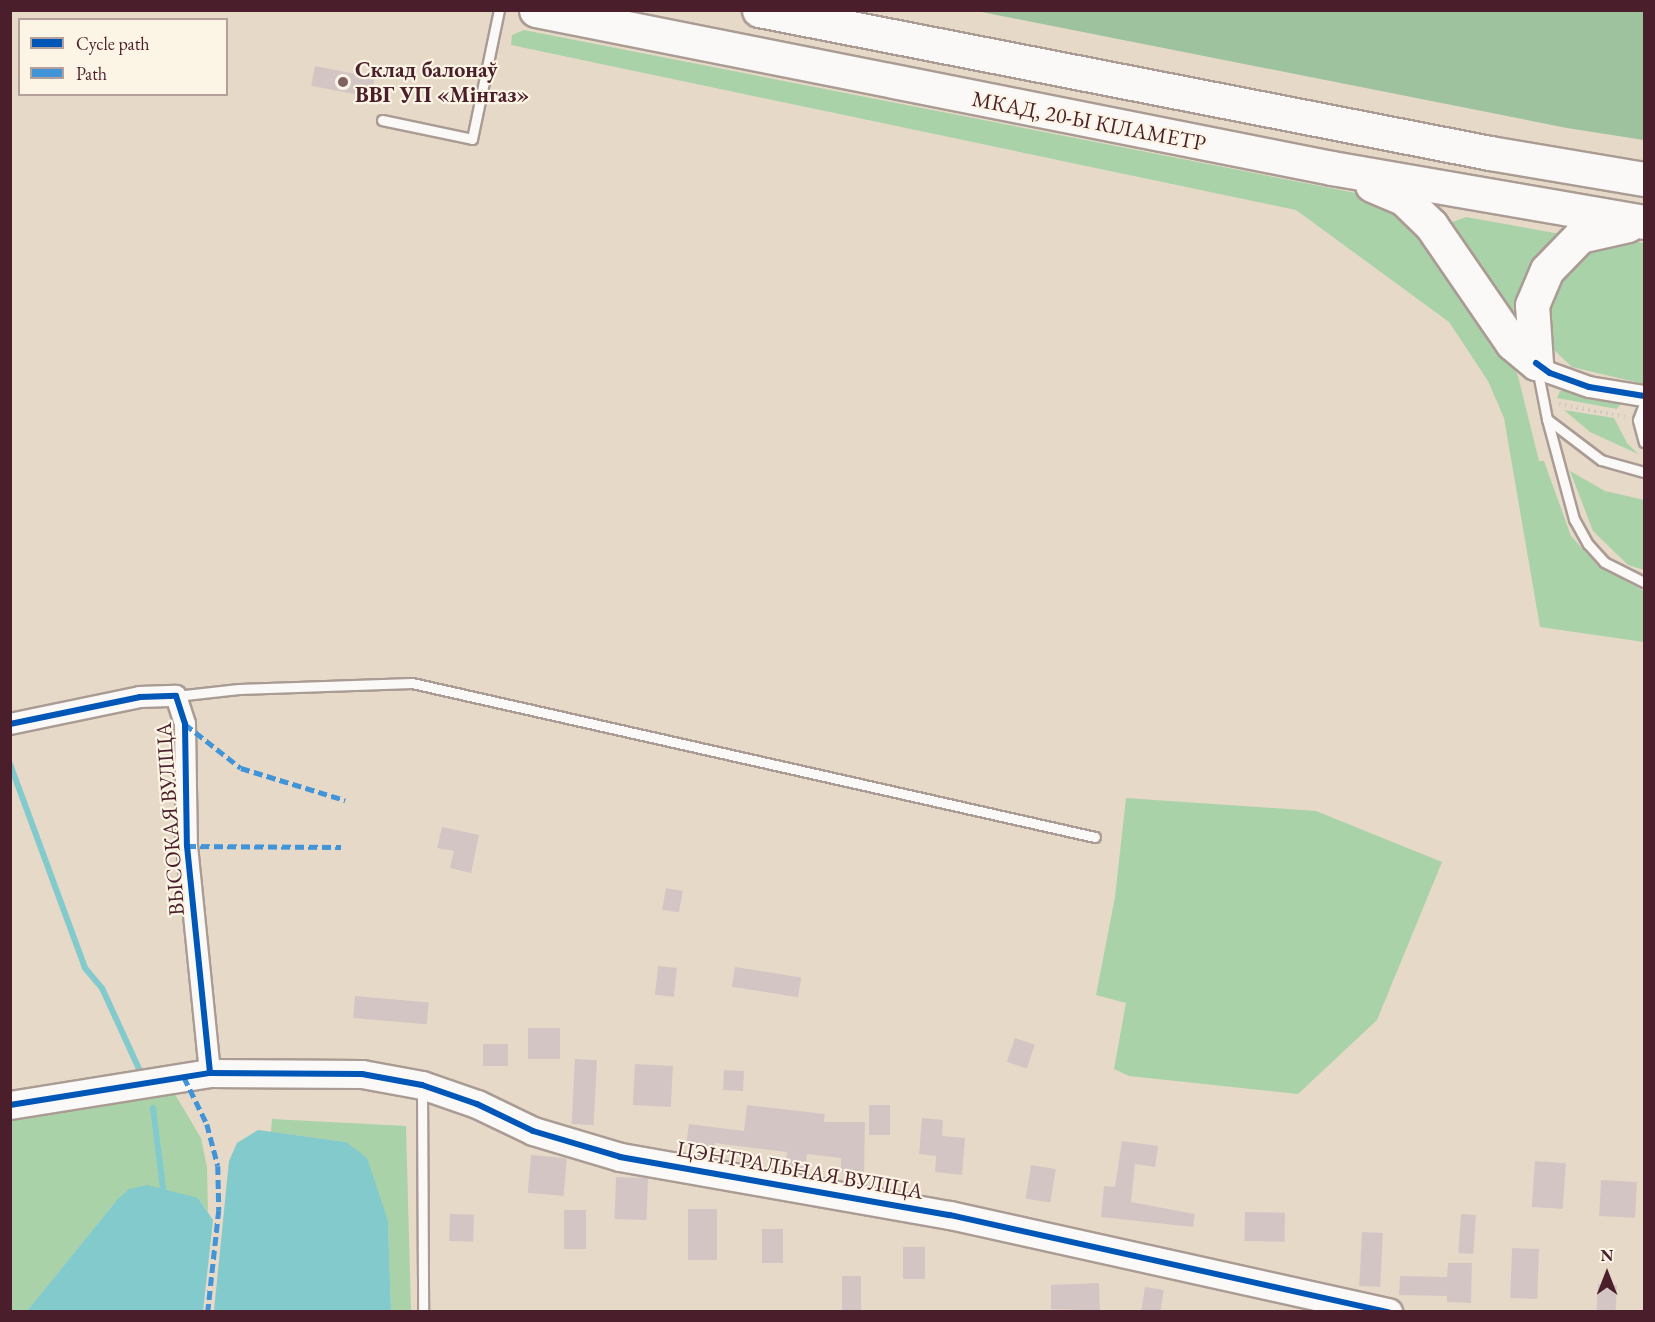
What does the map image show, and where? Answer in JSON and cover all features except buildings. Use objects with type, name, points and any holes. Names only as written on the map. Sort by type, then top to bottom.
[{"type":"highway","name":"МКАД, 20-Ы КІЛАМЕТР","points":[[536,10],[1332,168],[1644,223]]},
{"type":"highway","name":"МКАД, 20-Ы КІЛАМЕТР","points":[[759,10],[1490,153],[1644,179]]},
{"type":"highway","points":[[1332,168],[1403,198],[1431,225],[1512,343],[1536,363]]},
{"type":"highway","points":[[1536,363],[1532,305],[1547,270],[1580,236],[1644,223]]},
{"type":"street","points":[[1536,363],[1550,373],[1589,387],[1644,396]]},
{"type":"street","name":"ВЫСОКАЯ ВУЛІЦА","points":[[10,724],[140,697],[176,696],[185,724],[187,846],[210,1073]]},
{"type":"street","name":"ЦЭНТРАЛЬНАЯ ВУЛІЦА","points":[[10,1105],[210,1073],[362,1074],[422,1085],[477,1104],[533,1131],[620,1157],[950,1215],[1388,1311]]},
{"type":"lane","points":[[382,120],[472,139],[499,10]]},
{"type":"lane","points":[[1536,363],[1547,419],[1574,519],[1588,544],[1604,562],[1644,582]]},
{"type":"lane","points":[[1644,404],[1638,420],[1644,442]]},
{"type":"lane","points":[[1547,419],[1601,460],[1644,472]]},
{"type":"lane","points":[[176,696],[238,688],[412,683],[1095,837]]},
{"type":"lane","points":[[422,1085],[423,1311]]},
{"type":"path","points":[[1560,404],[1616,415]]},
{"type":"green space","points":[[977,11],[1644,11],[1644,140],[1567,128]]},
{"type":"green space","points":[[524,30],[1361,194],[1398,209],[1501,342],[1518,376],[1539,461],[1544,461],[1571,536],[1598,566],[1644,591],[1644,642],[1540,627],[1504,418],[1488,381],[1449,322],[1296,210],[511,45],[512,35]]},
{"type":"green space","points":[[1466,217],[1566,235],[1531,264],[1520,288],[1520,337],[1447,238],[1450,223]]},
{"type":"green space","points":[[1606,236],[1644,243],[1644,384],[1572,367],[1553,349],[1544,326],[1549,284]]},
{"type":"green space","points":[[1560,391],[1573,391],[1622,402],[1617,409],[1557,398]]},
{"type":"green space","points":[[1564,410],[1614,418],[1627,443],[1638,454],[1590,432]]},
{"type":"green space","points":[[1570,471],[1605,491],[1644,500],[1644,570],[1628,565],[1593,531]]},
{"type":"green space","points":[[1126,798],[1316,811],[1442,862],[1377,1020],[1298,1094],[1129,1076],[1114,1069],[1126,1003],[1096,995],[1115,897]]},
{"type":"green space","points":[[173,1091],[201,1138],[207,1167],[208,1212],[198,1198],[116,1201],[27,1311],[11,1312],[11,1116]]},
{"type":"green space","points":[[272,1119],[406,1126],[411,1311],[391,1311],[388,1221],[346,1142],[271,1132]]},
{"type":"water","points":[[258,1130],[346,1142],[367,1158],[388,1221],[391,1311],[214,1311],[229,1161],[237,1143]]},
{"type":"water","points":[[147,1185],[198,1198],[213,1220],[203,1311],[27,1311],[116,1201],[129,1189]]},
{"type":"waterway","points":[[10,764],[85,968],[102,988],[139,1069]]},
{"type":"waterway","points":[[153,1108],[163,1188]]},
{"type":"marked path","points":[[185,724],[241,768],[345,800]]},
{"type":"marked path","points":[[187,846],[341,847]]},
{"type":"marked path","points":[[184,1077],[207,1124],[218,1166],[219,1210],[208,1312]]},
{"type":"cycle path","points":[[1536,363],[1550,373],[1589,387],[1644,396]]},
{"type":"cycle path","points":[[10,724],[140,697],[176,696],[185,724],[187,846],[210,1073]]},
{"type":"cycle path","points":[[10,1105],[210,1073],[362,1074],[422,1085],[477,1104],[533,1131],[620,1157],[950,1215],[1388,1312]]},
{"type":"place","name":"Склад балонаў ВВГ УП «Мінгаз»","points":[[343,82]]}]
